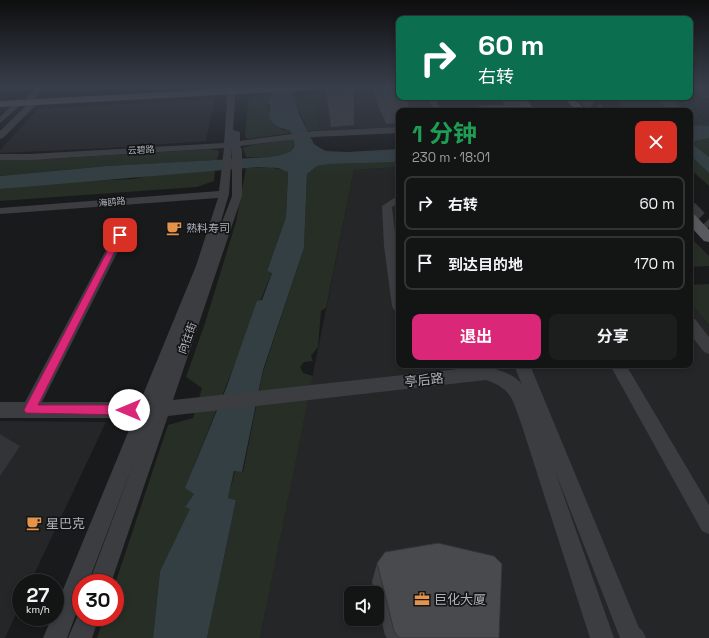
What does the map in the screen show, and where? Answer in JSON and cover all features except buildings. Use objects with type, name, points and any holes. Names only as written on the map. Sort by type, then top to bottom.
[{"type":"main road","points":[[693,210],[709,225]]},
{"type":"main road","points":[[693,221],[709,238]]},
{"type":"street","points":[[0,136],[17,117]]},
{"type":"street","points":[[229,183],[233,148],[234,117]]},
{"type":"street","name":"云碧路","points":[[0,157],[233,148],[281,138],[314,134],[396,130]]},
{"type":"street","name":"海鸥路","points":[[0,211],[229,183]]},
{"type":"street","name":"向往街","points":[[103,574],[235,204],[237,196],[229,183]]},
{"type":"street","name":"向往街","points":[[55,638],[134,440],[143,410],[202,266],[229,183]]},
{"type":"street","points":[[396,200],[387,206],[395,246],[396,261]]},
{"type":"street","points":[[30,410],[120,235]]},
{"type":"street","points":[[693,327],[709,348]]},
{"type":"street","points":[[523,368],[631,636],[634,638]]},
{"type":"street","points":[[620,368],[709,524]]},
{"type":"street","name":"亭后路","points":[[162,409],[486,373],[501,378],[515,388],[530,423],[602,638]]},
{"type":"street","points":[[0,410],[143,410]]},
{"type":"street","points":[[80,638],[85,626]]},
{"type":"shaded area","points":[[31,117],[211,117],[206,141],[109,148],[0,153],[0,150]]},
{"type":"shaded area","points":[[246,117],[273,117],[282,130],[290,130],[292,133],[247,139],[245,136]]},
{"type":"shaded area","points":[[269,117],[300,117],[314,144],[326,151],[347,152],[396,149],[396,162],[330,164],[317,166],[307,174],[304,248],[263,370],[242,472],[234,471],[228,498],[236,500],[207,638],[153,638],[160,571],[190,509],[185,507],[194,494],[185,488],[227,386],[257,301],[262,300],[272,273],[267,271],[286,217],[288,172],[278,168],[259,167],[0,189],[0,176],[107,166],[271,157],[288,153],[294,147],[293,137],[290,130],[278,127]]},
{"type":"shaded area","points":[[302,117],[317,117],[319,130],[308,131]]},
{"type":"shaded area","points":[[317,117],[396,117],[396,127],[319,130]]},
{"type":"shaded area","points":[[693,117],[700,117],[705,121],[709,120],[709,126],[693,124]]},
{"type":"shaded area","points":[[701,117],[709,117],[709,120],[705,121]]},
{"type":"shaded area","points":[[693,123],[695,125],[709,126],[709,138],[695,141],[694,145],[709,157],[709,173],[693,158]]},
{"type":"shaded area","points":[[709,138],[709,157],[694,145],[695,141]]},
{"type":"shaded area","points":[[294,139],[290,152],[277,157],[246,157],[243,148],[252,145]]},
{"type":"shaded area","points":[[209,149],[219,151],[217,160],[107,166],[0,176],[0,160],[66,158]]},
{"type":"shaded area","points":[[693,158],[709,173],[709,186],[693,172]]},
{"type":"shaded area","points":[[396,162],[396,167],[354,170],[326,308],[321,311],[318,347],[311,356],[313,361],[304,362],[300,367],[303,373],[313,376],[260,638],[207,638],[236,500],[228,498],[235,471],[243,472],[263,372],[304,248],[307,174],[317,166],[330,164]]},
{"type":"shaded area","points":[[270,167],[288,171],[286,217],[267,271],[272,272],[193,468],[194,494],[186,506],[191,508],[160,571],[153,638],[97,638],[101,626],[124,626],[124,574],[118,574],[168,425],[193,418],[202,388],[186,377],[205,323],[236,222],[246,168]]},
{"type":"shaded area","points":[[396,167],[396,368],[693,368],[693,306],[709,325],[709,638],[260,638],[354,170]]},
{"type":"shaded area","points":[[215,170],[214,181],[197,187],[0,201],[0,189],[64,182],[132,179],[164,173]]},
{"type":"shaded area","points":[[693,240],[709,256],[709,266],[693,267]]},
{"type":"shaded area","points":[[709,284],[709,325],[693,306],[693,285]]},
{"type":"shaded area","points":[[0,421],[106,422],[34,574],[12,574],[12,623],[5,638],[0,638]]},
{"type":"tunnel","points":[[693,211],[709,227]]},
{"type":"place","name":"熟料寿司","points":[[174,228]]},
{"type":"place","name":"星巴克","points":[[34,523]]},
{"type":"place","name":"巨化大厦","points":[[422,599]]},
{"type":"route","points":[[120,235],[30,410],[129,410]]}]
